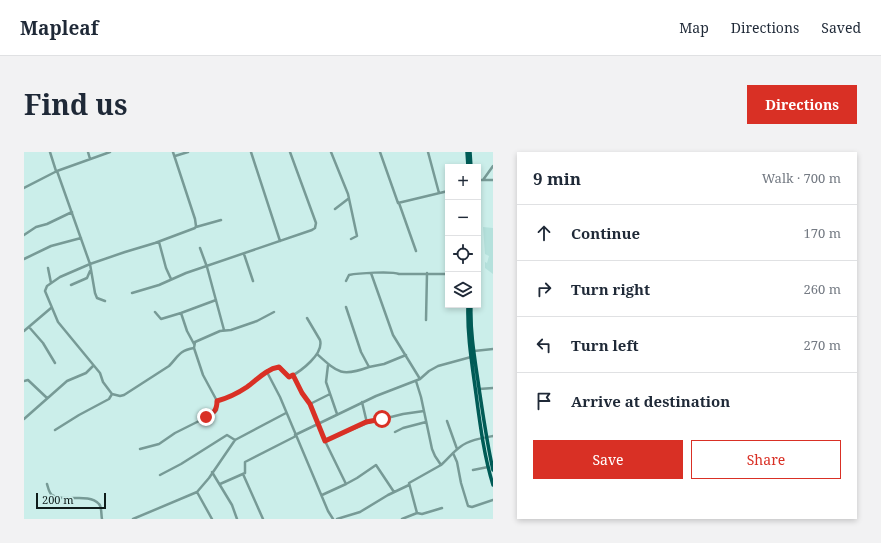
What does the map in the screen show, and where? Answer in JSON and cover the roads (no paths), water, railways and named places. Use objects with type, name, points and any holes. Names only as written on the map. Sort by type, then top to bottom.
[{"type":"main road","points":[[467,152],[468,164]]},
{"type":"main road","points":[[470,152],[471,164]]},
{"type":"main road","points":[[468,308],[467,325],[471,356],[485,438],[493,470]]},
{"type":"main road","points":[[471,308],[471,328],[480,389],[488,466],[493,485]]},
{"type":"street","points":[[50,152],[90,264],[90,270],[97,298],[105,301]]},
{"type":"street","points":[[88,152],[90,159]]},
{"type":"street","points":[[24,188],[57,171],[110,152]]},
{"type":"street","points":[[173,152],[196,227]]},
{"type":"street","points":[[175,156],[188,152]]},
{"type":"street","points":[[251,152],[280,241]]},
{"type":"street","points":[[132,293],[312,230],[316,226],[290,152]]},
{"type":"street","points":[[331,152],[346,189],[357,232],[356,237],[351,239]]},
{"type":"street","points":[[380,152],[416,250]]},
{"type":"street","points":[[428,152],[439,193]]},
{"type":"street","points":[[482,180],[493,166]]},
{"type":"street","points":[[482,180],[493,180]]},
{"type":"street","points":[[400,203],[445,192]]},
{"type":"street","points":[[335,209],[348,199]]},
{"type":"street","points":[[24,235],[36,227],[47,224],[72,212]]},
{"type":"street","points":[[194,348],[182,351],[169,366],[124,395],[120,396],[112,394],[97,370],[76,347],[58,322],[45,288],[60,277],[90,264],[159,242],[196,227],[221,220]]},
{"type":"street","points":[[24,259],[51,246],[81,238]]},
{"type":"street","points":[[159,242],[166,268],[171,279]]},
{"type":"street","points":[[200,248],[207,267],[224,330]]},
{"type":"street","points":[[244,254],[253,281]]},
{"type":"street","points":[[48,268],[51,283]]},
{"type":"street","points":[[71,285],[88,278],[90,270]]},
{"type":"street","points":[[346,281],[349,275],[371,273],[392,272],[399,274],[445,274]]},
{"type":"street","points":[[371,273],[393,335],[420,379]]},
{"type":"street","points":[[426,273],[426,320]]},
{"type":"street","points":[[155,312],[161,319],[216,300]]},
{"type":"street","points":[[24,331],[51,307]]},
{"type":"street","points":[[346,307],[361,352],[369,367]]},
{"type":"street","points":[[194,344],[203,338],[224,330],[230,330],[258,321],[274,312]]},
{"type":"street","points":[[140,449],[159,444],[174,433],[212,414],[216,410],[217,401],[203,376],[194,344],[187,331],[181,313]]},
{"type":"street","points":[[217,401],[234,395],[263,374],[279,367],[289,377],[304,368],[317,354],[321,347],[321,342],[307,318]]},
{"type":"street","points":[[29,327],[43,343],[55,363]]},
{"type":"street","points":[[474,351],[493,348]]},
{"type":"street","points":[[317,354],[333,369],[347,372],[354,372],[380,365],[406,355]]},
{"type":"street","points":[[220,484],[243,474],[246,471],[246,462],[337,414],[362,402],[416,381],[438,366],[471,356]]},
{"type":"street","points":[[328,364],[326,379],[337,414]]},
{"type":"street","points":[[91,370],[93,366]]},
{"type":"street","points":[[328,371],[333,369]]},
{"type":"street","points":[[24,419],[67,381],[91,370],[97,370]]},
{"type":"street","points":[[268,373],[328,511],[333,519]]},
{"type":"street","points":[[293,375],[302,393],[310,404],[325,441],[346,484]]},
{"type":"street","points":[[24,381],[28,380],[47,398]]},
{"type":"street","points":[[416,381],[421,397],[432,449],[441,464]]},
{"type":"street","points":[[480,389],[493,388]]},
{"type":"street","points":[[55,430],[109,399],[112,394]]},
{"type":"street","points":[[310,404],[330,394]]},
{"type":"street","points":[[362,402],[366,422]]},
{"type":"street","points":[[325,441],[366,422],[424,411]]},
{"type":"street","points":[[133,519],[197,492],[234,440],[286,412]]},
{"type":"street","points":[[447,421],[453,442],[457,449]]},
{"type":"street","points":[[395,432],[403,428],[426,422]]},
{"type":"street","points":[[160,475],[227,435],[234,440]]},
{"type":"street","points":[[337,519],[360,512],[409,485],[410,482],[441,464],[466,443],[493,436]]},
{"type":"street","points":[[453,453],[457,462],[461,483],[468,506],[472,507],[493,500]]},
{"type":"street","points":[[322,495],[358,478],[376,465],[394,492]]},
{"type":"street","points":[[472,470],[488,466]]},
{"type":"street","points":[[212,472],[232,505],[237,519]]},
{"type":"street","points":[[243,474],[263,519]]},
{"type":"street","points":[[47,484],[52,495],[67,498],[85,498],[98,503],[100,505],[102,519]]},
{"type":"street","points":[[409,485],[417,513]]},
{"type":"street","points":[[197,492],[212,519]]},
{"type":"street","points":[[402,519],[417,513],[422,514],[442,508]]}]
